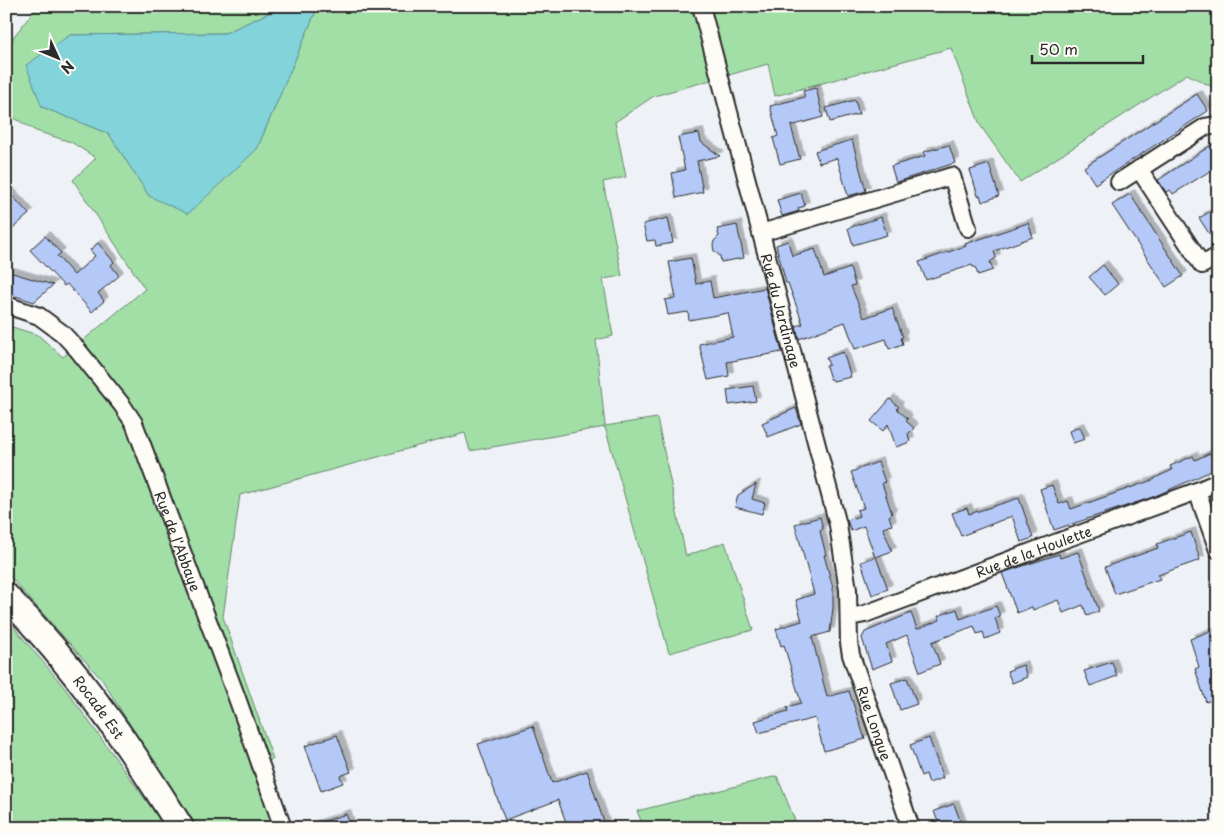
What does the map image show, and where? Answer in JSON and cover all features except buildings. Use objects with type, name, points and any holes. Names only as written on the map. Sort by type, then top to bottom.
[{"type":"main road","name":"Rocade Est","points":[[6,596],[45,638],[109,720],[157,790],[180,828]]},
{"type":"street","name":"Rue du Jardinage","points":[[701,6],[838,525],[849,617]]},
{"type":"street","points":[[1119,182],[1205,127],[1218,125]]},
{"type":"street","points":[[1139,169],[1202,265],[1218,256]]},
{"type":"street","points":[[761,233],[952,176],[968,228]]},
{"type":"street","name":"Rue de l'Abbaye","points":[[6,305],[39,316],[62,333],[122,404],[134,424],[237,698],[283,828]]},
{"type":"street","name":"Rue de la Houlette","points":[[849,617],[866,614],[1218,482]]},
{"type":"street","points":[[1197,491],[1218,550]]},
{"type":"street","name":"Rue Longue","points":[[849,617],[849,643],[854,664],[911,828]]},
{"type":"green space","points":[[38,6],[284,6],[225,33],[70,35],[42,107],[109,134],[149,196],[257,149],[318,6],[1218,6],[1218,90],[1187,74],[1020,182],[980,125],[951,48],[775,96],[768,64],[654,96],[615,122],[626,177],[603,182],[622,276],[603,279],[613,336],[596,340],[605,426],[657,418],[686,556],[725,542],[753,630],[669,653],[605,427],[470,451],[465,433],[240,495],[223,617],[273,759],[251,767],[274,828],[193,828],[103,681],[6,572],[6,325],[38,335],[63,357],[145,289],[73,180],[96,158],[71,142],[36,131],[6,113],[6,54],[14,36]]},
{"type":"green space","points":[[6,618],[64,687],[166,828],[6,828]]},
{"type":"green space","points":[[777,776],[798,828],[644,828],[637,811]]},
{"type":"water","points":[[284,6],[318,6],[257,149],[188,214],[149,196],[109,134],[42,107],[26,65],[70,35],[225,33]]}]
